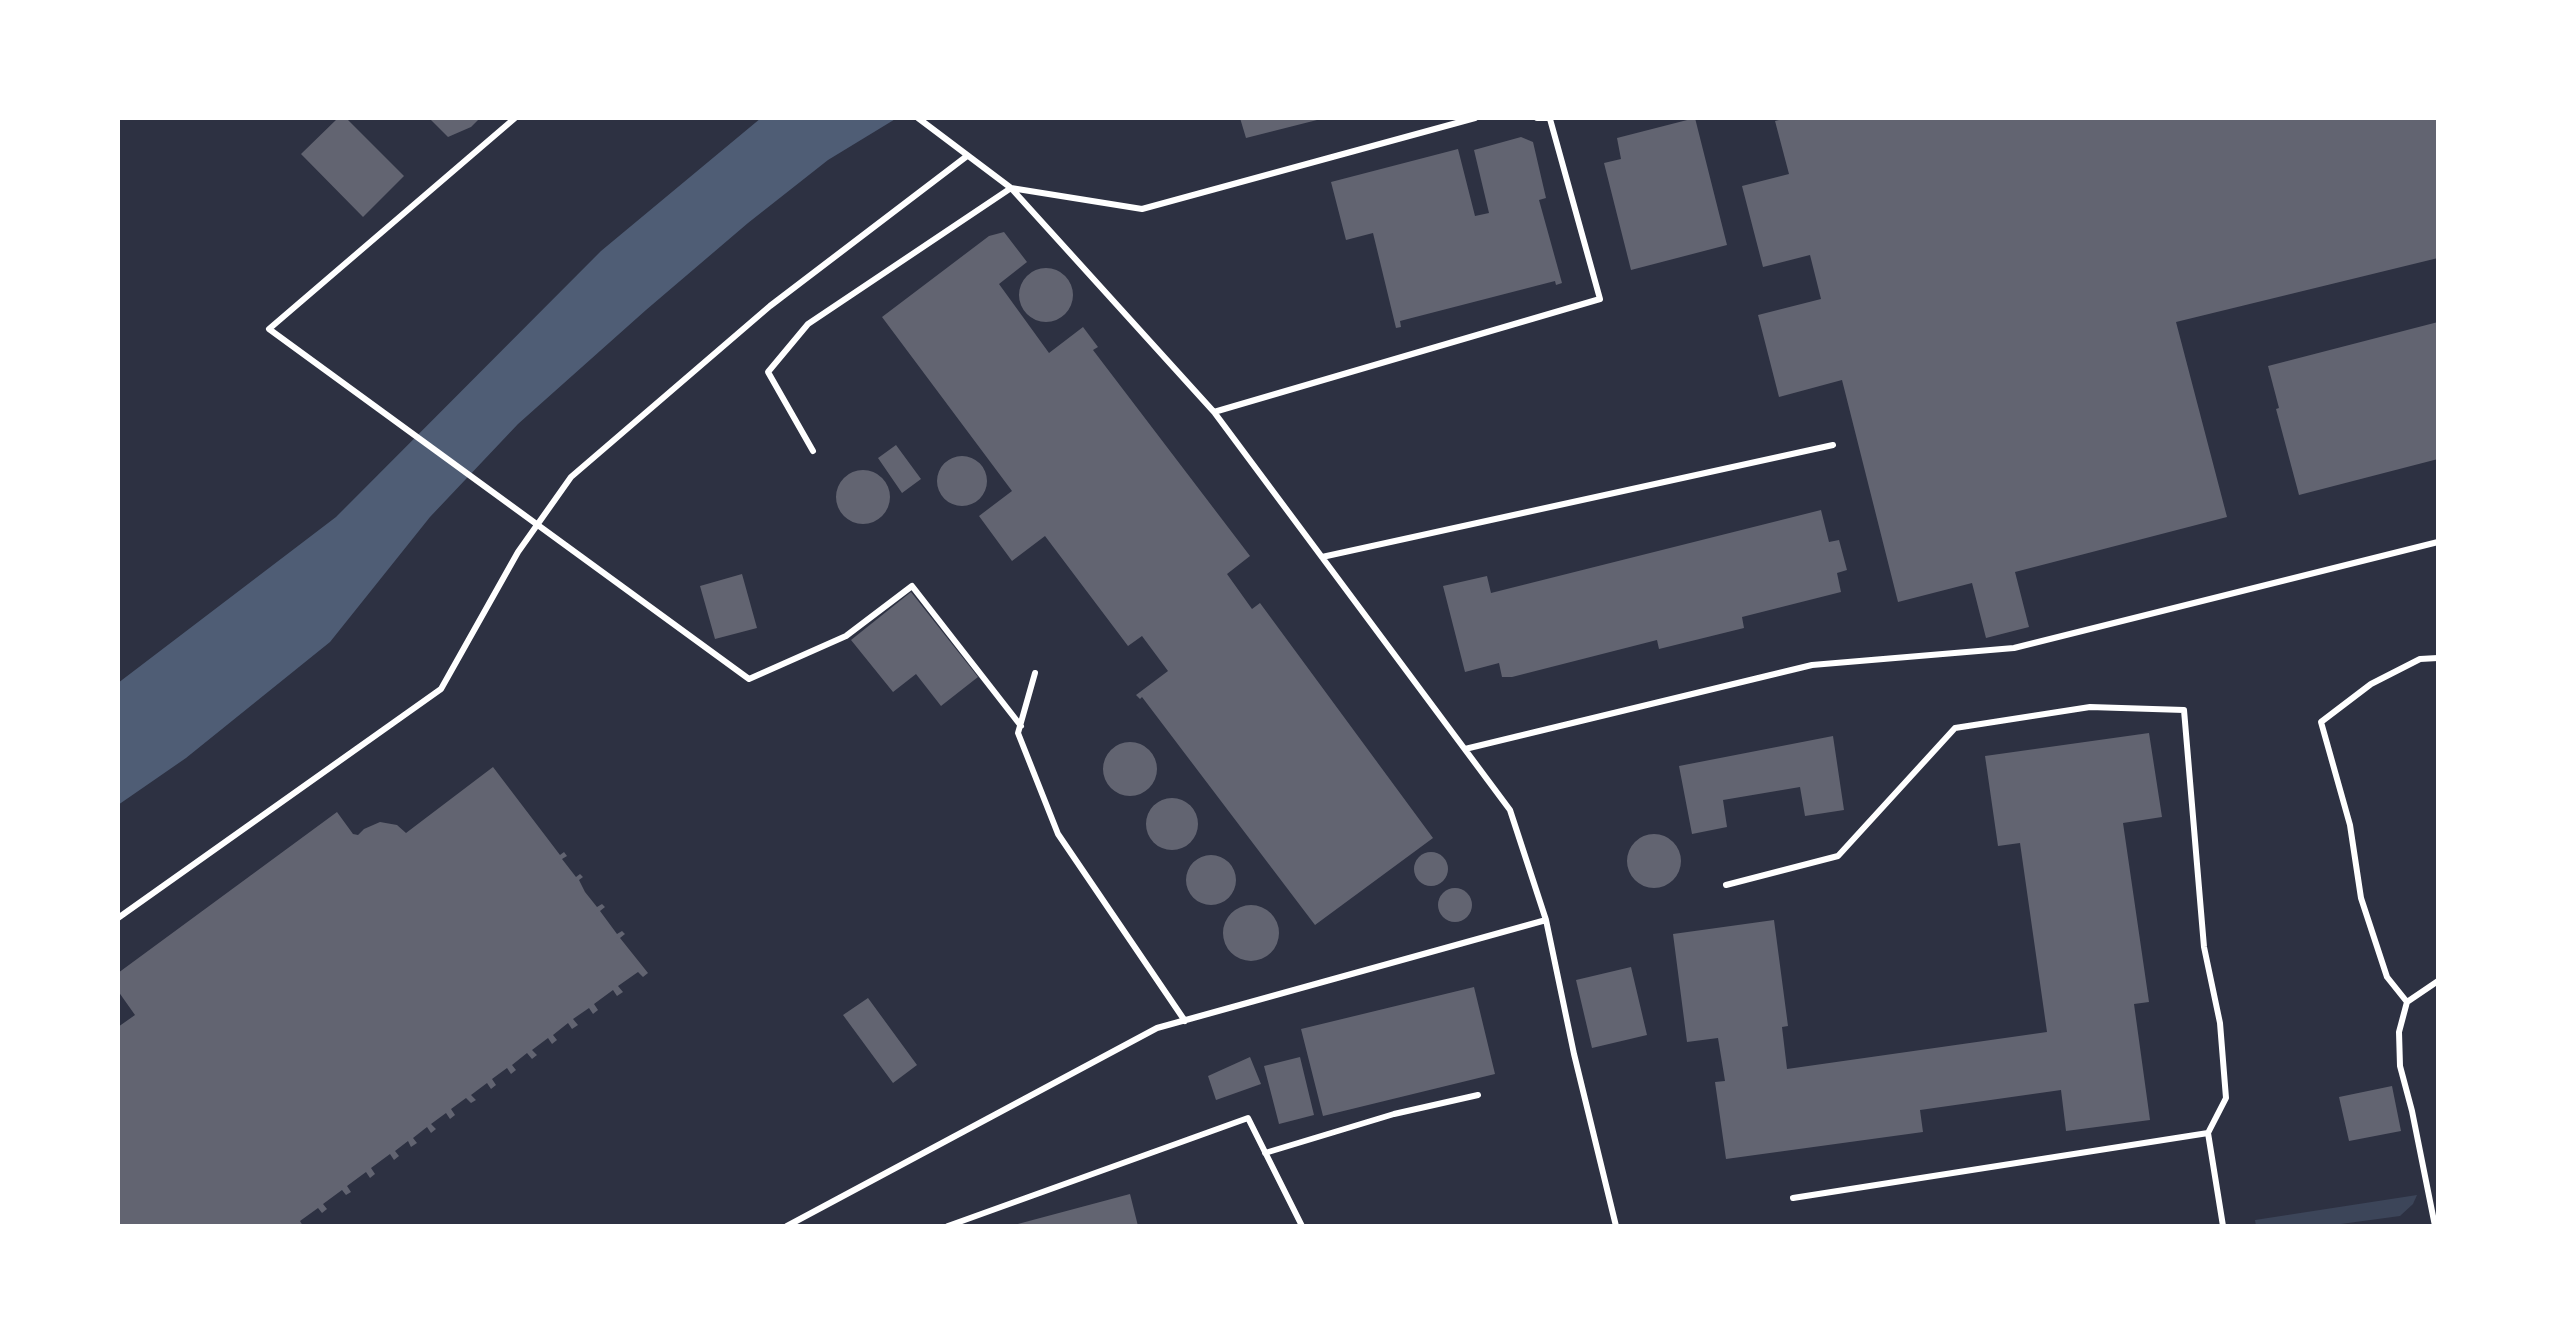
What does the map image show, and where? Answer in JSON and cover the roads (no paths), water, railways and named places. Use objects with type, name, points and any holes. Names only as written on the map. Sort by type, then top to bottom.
[{"type":"lane","points":[[515,118],[269,329],[749,679],[846,636],[912,586],[1021,726]]},
{"type":"lane","points":[[918,118],[1011,188],[1214,412],[1510,810],[1546,920],[1574,1054],[1616,1226]]},
{"type":"lane","points":[[813,451],[768,372],[808,324],[1011,188],[1142,209],[1475,118]]},
{"type":"lane","points":[[1214,412],[1600,299],[1550,118],[1537,118]]},
{"type":"lane","points":[[118,918],[441,689],[518,552],[571,477],[770,306],[967,156]]},
{"type":"lane","points":[[1322,557],[1833,445]]},
{"type":"lane","points":[[1465,749],[1812,665],[2014,648],[2438,542]]},
{"type":"lane","points":[[2407,1002],[2387,977],[2361,898],[2350,825],[2321,722],[2371,684],[2420,659],[2438,658]]},
{"type":"lane","points":[[1035,673],[1018,733],[1058,834],[1185,1021]]},
{"type":"lane","points":[[1726,885],[1838,856],[1955,728],[2090,707],[2184,710],[2204,947],[2220,1023],[2226,1098],[2208,1133],[2223,1226]]},
{"type":"lane","points":[[787,1226],[1157,1028],[1546,920]]},
{"type":"lane","points":[[2435,1226],[2400,1066],[2399,1032],[2407,1002],[2438,981]]},
{"type":"lane","points":[[1265,1153],[1394,1114],[1478,1095]]},
{"type":"lane","points":[[948,1226],[1248,1118],[1302,1226]]},
{"type":"lane","points":[[1793,1198],[2208,1133]]}]
